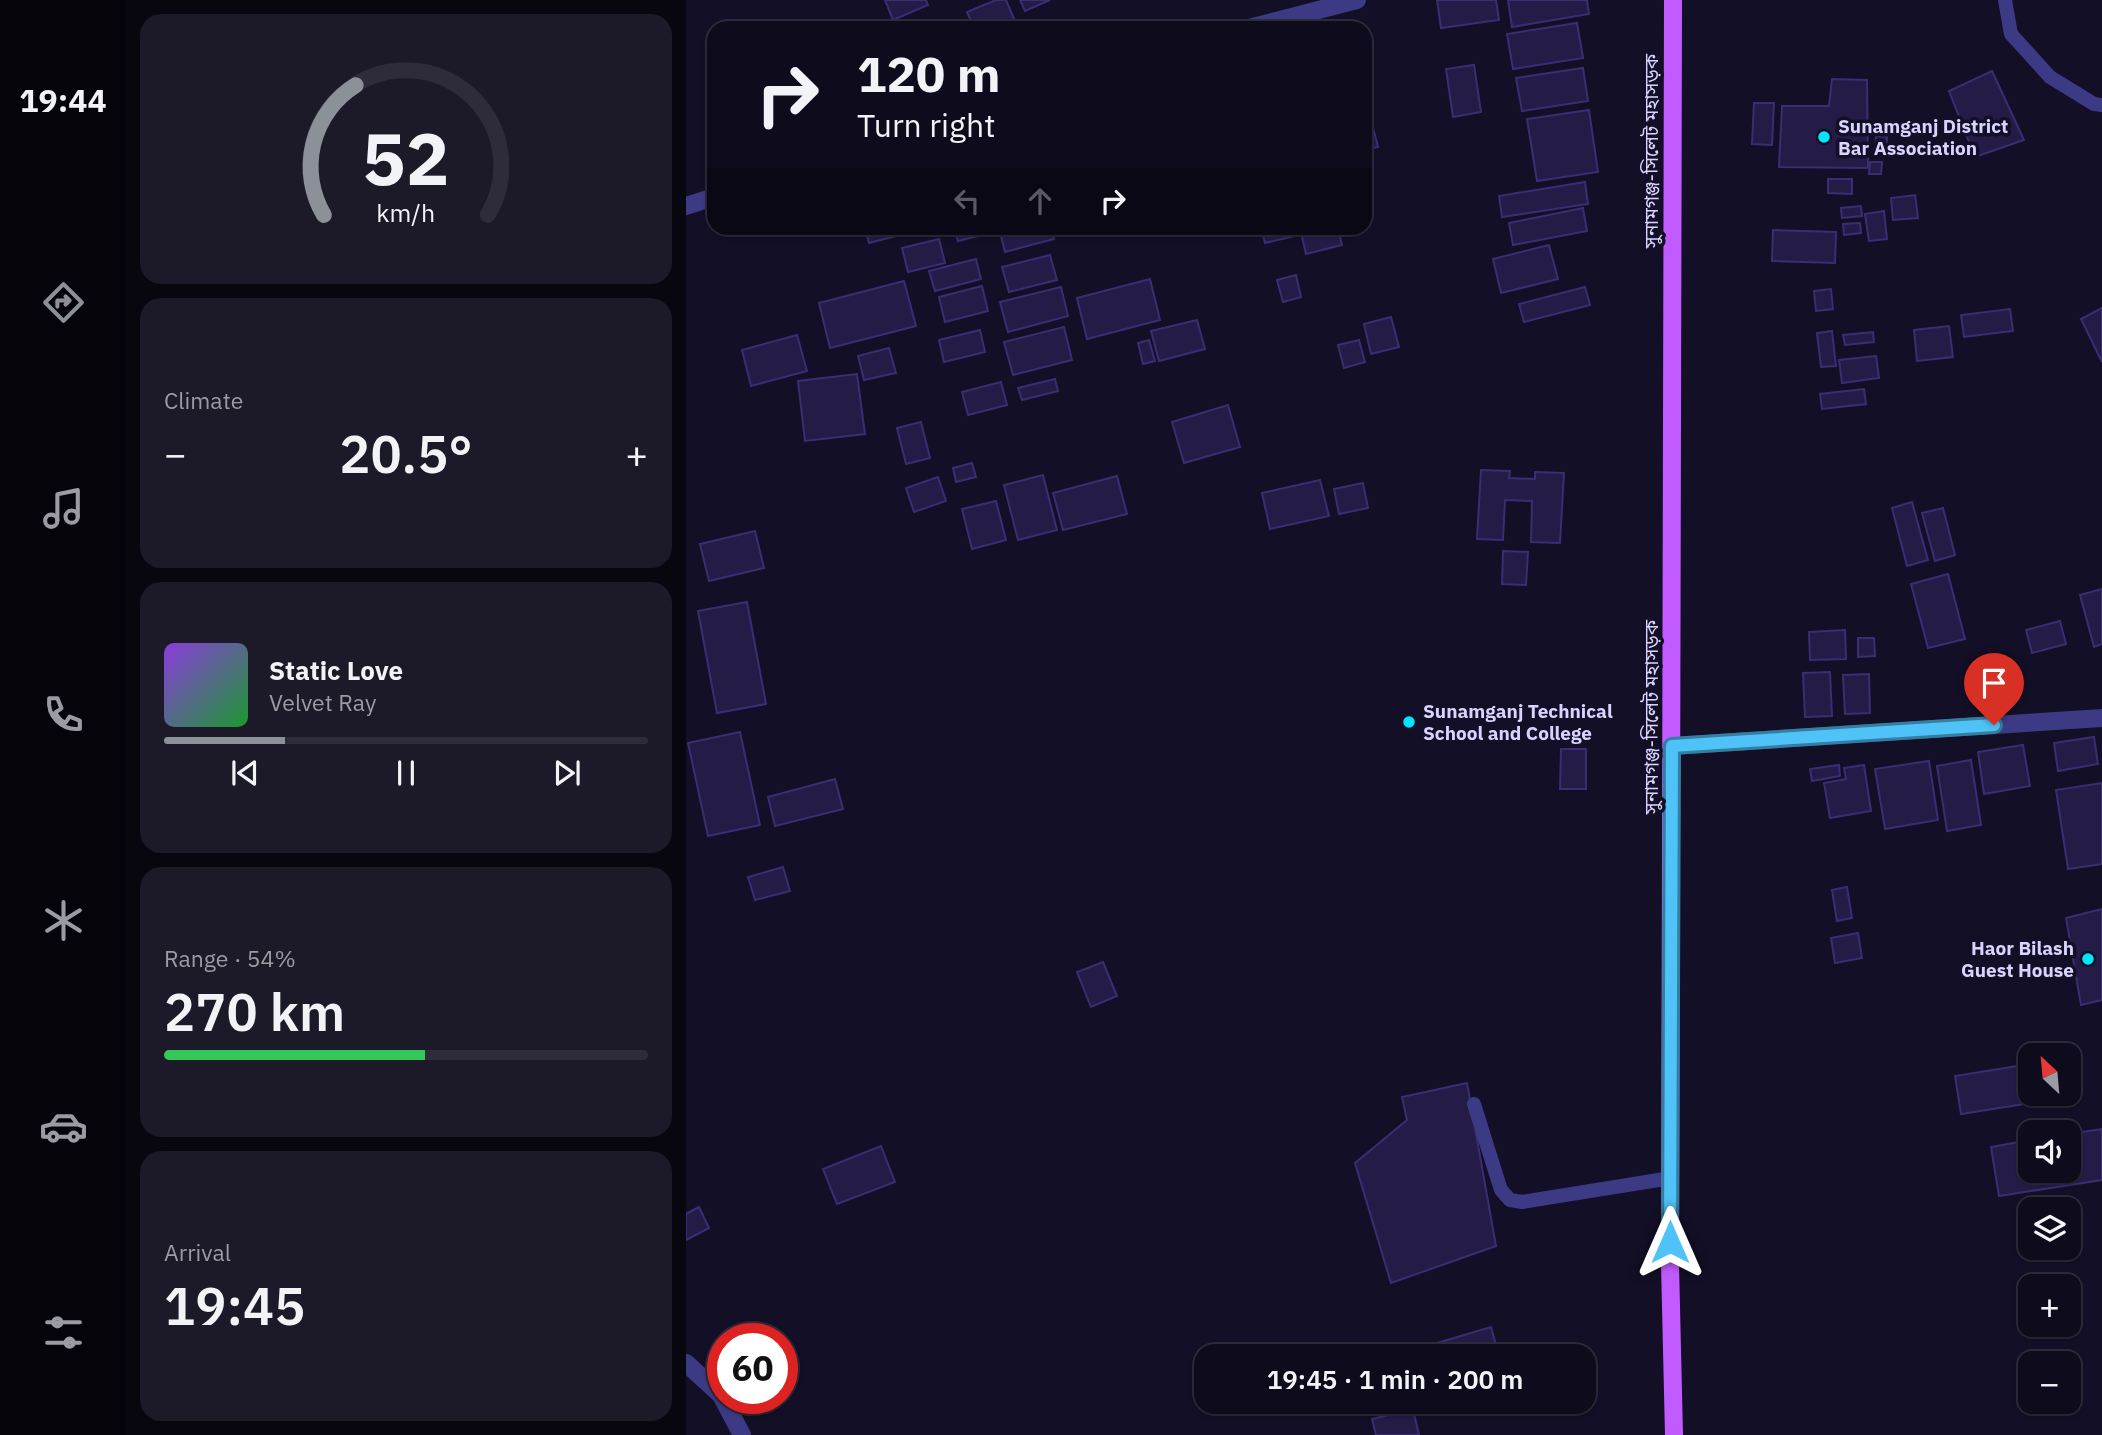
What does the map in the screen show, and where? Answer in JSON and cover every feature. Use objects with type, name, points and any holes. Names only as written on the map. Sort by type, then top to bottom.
[{"type":"main road","name":"সুনামগঞ্জ-সিলেট মহাসড়ক","points":[[1672,0],[1670,1264],[1674,1435]]},
{"type":"street","points":[[1276,21],[1357,0]]},
{"type":"street","points":[[686,206],[707,199]]},
{"type":"street","points":[[1672,746],[2102,718]]},
{"type":"street","points":[[686,1363],[721,1395],[742,1435]]},
{"type":"lane","points":[[2005,0],[2011,34],[2050,78],[2094,104],[2102,105]]},
{"type":"lane","points":[[1474,1104],[1501,1190],[1510,1200],[1522,1202],[1671,1178]]},
{"type":"building","points":[[885,0],[926,0],[928,5],[893,20]]},
{"type":"building","points":[[996,0],[1006,0],[1015,21],[971,21],[967,12]]},
{"type":"building","points":[[1020,0],[1050,0],[1025,11]]},
{"type":"building","points":[[1437,0],[1496,0],[1499,20],[1441,28]]},
{"type":"building","points":[[1508,0],[1587,0],[1589,14],[1512,27]]},
{"type":"building","points":[[1577,23],[1583,58],[1513,69],[1507,34]]},
{"type":"building","points":[[1474,65],[1481,112],[1453,117],[1446,69]]},
{"type":"building","points":[[1583,68],[1588,101],[1522,111],[1516,78]]},
{"type":"building","points":[[1992,71],[2024,140],[1975,157],[1949,91]]},
{"type":"building","name":"Sunamganj District Bar Association","points":[[1832,79],[1867,80],[1868,168],[1779,167],[1782,106],[1829,106]]},
{"type":"building","points":[[1754,103],[1774,103],[1772,145],[1752,144]]},
{"type":"building","points":[[1589,110],[1598,172],[1537,181],[1527,119]]},
{"type":"building","points":[[1372,124],[1378,147],[1372,148]]},
{"type":"building","points":[[1876,136],[1887,137],[1886,155],[1875,154]]},
{"type":"building","points":[[1870,162],[1882,162],[1881,174],[1869,174]]},
{"type":"building","points":[[1828,179],[1852,179],[1852,194],[1828,193]]},
{"type":"building","points":[[1585,182],[1588,204],[1502,217],[1499,196]]},
{"type":"building","points":[[1915,195],[1918,218],[1893,220],[1891,198]]},
{"type":"building","points":[[1861,206],[1862,216],[1842,218],[1841,208]]},
{"type":"building","points":[[1583,208],[1587,231],[1513,245],[1509,223]]},
{"type":"building","points":[[1884,211],[1887,239],[1869,241],[1865,214]]},
{"type":"building","points":[[1860,223],[1861,233],[1844,235],[1843,224]]},
{"type":"building","points":[[1773,230],[1836,232],[1835,263],[1772,261]]},
{"type":"building","points":[[867,235],[900,235],[869,243]]},
{"type":"building","points":[[956,235],[982,235],[958,241]]},
{"type":"building","points":[[1001,235],[1053,235],[1054,239],[1005,252]]},
{"type":"building","points":[[1263,235],[1295,235],[1295,236],[1265,243]]},
{"type":"building","points":[[1302,235],[1340,235],[1342,245],[1306,254]]},
{"type":"building","points":[[939,239],[945,263],[908,272],[902,248]]},
{"type":"building","points":[[1549,245],[1558,279],[1501,293],[1493,259]]},
{"type":"building","points":[[1050,255],[1057,280],[1009,292],[1002,267]]},
{"type":"building","points":[[976,259],[981,279],[935,291],[929,271]]},
{"type":"building","points":[[1296,275],[1301,297],[1283,302],[1277,280]]},
{"type":"building","points":[[1150,279],[1160,320],[1087,339],[1077,298]]},
{"type":"building","points":[[904,281],[916,326],[830,348],[819,303]]},
{"type":"building","points":[[982,286],[988,311],[945,322],[939,297]]},
{"type":"building","points":[[1061,287],[1068,316],[1008,332],[1000,302]]},
{"type":"building","points":[[1585,287],[1590,305],[1524,322],[1519,304]]},
{"type":"building","points":[[1831,289],[1833,309],[1816,311],[1814,291]]},
{"type":"building","points":[[2102,308],[2102,362],[2081,319]]},
{"type":"building","points":[[2010,309],[2013,331],[1964,337],[1961,315]]},
{"type":"building","points":[[1391,317],[1399,347],[1371,354],[1364,324]]},
{"type":"building","points":[[1197,320],[1205,349],[1159,361],[1151,331]]},
{"type":"building","points":[[1949,326],[1953,357],[1917,361],[1914,330]]},
{"type":"building","points":[[1064,327],[1072,360],[1013,375],[1004,342]]},
{"type":"building","points":[[980,330],[985,352],[944,362],[939,340]]},
{"type":"building","points":[[1832,331],[1836,366],[1821,367],[1817,333]]},
{"type":"building","points":[[1873,332],[1874,342],[1845,345],[1843,335]]},
{"type":"building","points":[[797,335],[807,371],[751,386],[742,350]]},
{"type":"building","points":[[1149,340],[1155,361],[1143,364],[1138,343]]},
{"type":"building","points":[[1359,340],[1365,362],[1344,368],[1338,345]]},
{"type":"building","points":[[889,348],[896,373],[864,380],[858,356]]},
{"type":"building","points":[[1876,356],[1879,378],[1842,383],[1839,360]]},
{"type":"building","points":[[857,374],[865,434],[805,441],[798,381]]},
{"type":"building","points":[[1055,379],[1058,391],[1022,400],[1018,388]]},
{"type":"building","points":[[1001,382],[1007,405],[968,415],[962,392]]},
{"type":"building","points":[[1864,389],[1866,404],[1822,409],[1820,394]]},
{"type":"building","points":[[1228,405],[1240,447],[1184,463],[1172,422]]},
{"type":"building","points":[[921,422],[930,458],[906,464],[897,428]]},
{"type":"building","points":[[972,463],[976,477],[956,482],[953,468]]},
{"type":"building","points":[[1481,470],[1510,471],[1509,478],[1535,479],[1535,472],[1564,473],[1560,543],[1531,542],[1532,501],[1505,500],[1503,540],[1477,539]]},
{"type":"building","points":[[1043,475],[1057,530],[1018,540],[1004,485]]},
{"type":"building","points":[[1117,476],[1127,514],[1063,530],[1053,493]]},
{"type":"building","points":[[938,477],[946,501],[914,512],[906,488]]},
{"type":"building","points":[[1320,480],[1329,516],[1270,529],[1262,493]]},
{"type":"building","points":[[1363,483],[1368,508],[1339,514],[1334,489]]},
{"type":"building","points":[[996,501],[1006,540],[972,549],[962,509]]},
{"type":"building","points":[[1912,502],[1928,560],[1907,566],[1892,508]]},
{"type":"building","points":[[1943,508],[1955,555],[1935,561],[1922,513]]},
{"type":"building","points":[[755,531],[764,568],[709,581],[700,544]]},
{"type":"building","points":[[1503,551],[1528,552],[1526,585],[1502,584]]},
{"type":"building","points":[[1948,574],[1965,639],[1928,648],[1911,584]]},
{"type":"building","points":[[2102,589],[2102,644],[2094,647],[2080,595]]},
{"type":"building","points":[[747,602],[766,704],[717,713],[698,611]]},
{"type":"building","points":[[2060,621],[2066,644],[2032,653],[2026,630]]},
{"type":"building","points":[[1845,630],[1846,659],[1810,660],[1809,632]]},
{"type":"building","points":[[1858,638],[1874,638],[1875,656],[1858,657]]},
{"type":"building","points":[[1830,672],[1832,716],[1805,717],[1803,673]]},
{"type":"building","points":[[1869,674],[1870,713],[1845,714],[1843,675]]},
{"type":"building","points":[[740,732],[760,825],[708,836],[688,743]]},
{"type":"building","points":[[2094,737],[2098,764],[2058,771],[2054,743]]},
{"type":"building","points":[[2023,745],[2030,786],[1984,794],[1978,752]]},
{"type":"building","points":[[1561,749],[1586,749],[1586,789],[1560,789]]},
{"type":"building","points":[[1971,760],[1981,825],[1947,831],[1937,766]]},
{"type":"building","points":[[1929,761],[1938,820],[1885,829],[1875,769]]},
{"type":"building","points":[[1839,765],[1840,776],[1812,781],[1810,769]]},
{"type":"building","points":[[1864,765],[1871,811],[1830,818],[1824,783],[1846,779],[1844,768]]},
{"type":"building","points":[[835,779],[843,809],[775,826],[768,797]]},
{"type":"building","points":[[2102,783],[2102,864],[2068,869],[2056,790]]},
{"type":"building","points":[[783,867],[790,891],[755,900],[748,877]]},
{"type":"building","points":[[1847,887],[1852,918],[1837,921],[1832,890]]},
{"type":"building","name":"Haor Bilash Guest House","points":[[2102,909],[2102,1000],[2081,1005],[2066,918]]},
{"type":"building","points":[[1858,933],[1862,958],[1835,963],[1831,938]]},
{"type":"building","points":[[1103,962],[1117,996],[1091,1007],[1077,972]]},
{"type":"building","points":[[2018,1066],[2018,1105],[1961,1114],[1955,1076]]},
{"type":"building","points":[[1467,1083],[1496,1246],[1391,1283],[1355,1163],[1407,1120],[1402,1097]]},
{"type":"building","points":[[2102,1129],[2102,1180],[1999,1196],[1991,1147],[2018,1142],[2018,1183],[2081,1183],[2081,1132]]},
{"type":"building","points":[[881,1146],[895,1182],[837,1204],[823,1169]]},
{"type":"building","points":[[699,1207],[709,1228],[686,1240],[686,1214]]},
{"type":"building","points":[[1491,1327],[1496,1344],[1434,1344]]},
{"type":"building","points":[[1392,1414],[1414,1414],[1419,1435],[1376,1435],[1372,1419]]},
{"type":"place","name":"Sunamganj District Bar Association","points":[[1824,137]]},
{"type":"place","name":"Sunamganj Technical School and College","points":[[1409,722]]},
{"type":"place","name":"Haor Bilash Guest House","points":[[2088,959]]},
{"type":"route","points":[[1670,1242],[1672,746],[1994,725]]}]
